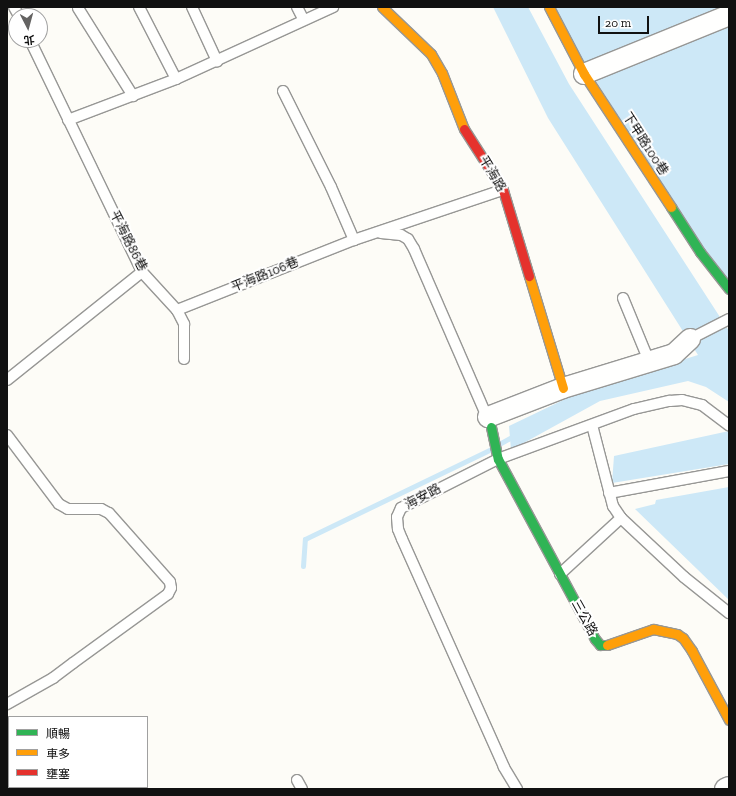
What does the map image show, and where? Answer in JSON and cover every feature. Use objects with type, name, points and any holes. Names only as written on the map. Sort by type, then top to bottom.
[{"type":"street","name":"平海路","points":[[382,7],[431,54],[442,73],[465,131],[503,190],[563,388]]},
{"type":"street","name":"下甲路100巷","points":[[549,7],[584,74],[700,252],[729,289]]},
{"type":"street","points":[[584,74],[729,15]]},
{"type":"street","points":[[489,422],[563,388],[674,354],[690,339]]},
{"type":"street","name":"三公路","points":[[489,422],[497,455],[595,639],[600,645],[608,645],[659,629],[677,634],[683,638],[729,720]]},
{"type":"street","points":[[725,789],[729,787]]},
{"type":"lane","points":[[139,7],[176,79]]},
{"type":"lane","points":[[192,7],[216,61]]},
{"type":"lane","points":[[297,7],[303,19]]},
{"type":"lane","points":[[68,120],[176,79],[303,19],[333,7]]},
{"type":"lane","points":[[78,8],[133,96]]},
{"type":"lane","name":"平海路86巷","points":[[34,48],[142,272],[177,310],[184,324],[184,359]]},
{"type":"lane","points":[[283,90],[331,187],[354,240]]},
{"type":"lane","name":"平海路106巷","points":[[177,310],[354,240],[503,190]]},
{"type":"lane","points":[[379,232],[401,236],[408,240],[489,422]]},
{"type":"lane","points":[[7,380],[142,272]]},
{"type":"lane","points":[[623,298],[649,361]]},
{"type":"lane","points":[[690,339],[729,319]]},
{"type":"lane","name":"海安路","points":[[517,789],[504,767],[402,539],[398,529],[397,516],[401,508],[497,455],[592,425],[634,409],[670,401],[682,400],[702,405],[729,425]]},
{"type":"lane","points":[[592,425],[613,506],[621,518],[684,577],[729,613]]},
{"type":"lane","points":[[7,435],[59,504],[68,509],[101,509],[109,513],[170,582],[171,588],[168,594],[73,664],[7,704]]},
{"type":"lane","points":[[609,493],[729,471]]},
{"type":"lane","points":[[560,574],[621,518]]},
{"type":"water","points":[[493,7],[528,7],[569,84],[729,331],[729,402],[706,387],[688,381],[600,401],[511,450],[509,426],[580,392],[698,355],[548,118]]},
{"type":"water","points":[[550,7],[729,7],[729,294]]},
{"type":"water","points":[[729,431],[729,464],[612,483],[614,456]]},
{"type":"water","points":[[729,487],[729,600],[635,509],[655,504],[656,500]]},
{"type":"waterway","points":[[499,444],[510,438]]},
{"type":"waterway","points":[[303,566],[305,539],[491,449]]},
{"type":"traffic: fast","points":[[671,207],[700,252],[729,289]]},
{"type":"traffic: fast","points":[[491,427],[498,459],[595,639],[600,645],[607,645]]},
{"type":"traffic: slow","points":[[382,7],[431,54],[442,73],[464,129]]},
{"type":"traffic: slow","points":[[549,7],[584,74],[671,207]]},
{"type":"traffic: slow","points":[[529,276],[563,388]]},
{"type":"traffic: slow","points":[[607,645],[653,629],[677,634],[683,638],[692,651],[729,720]]},
{"type":"traffic: jam","points":[[464,129],[503,190],[529,276]]}]
